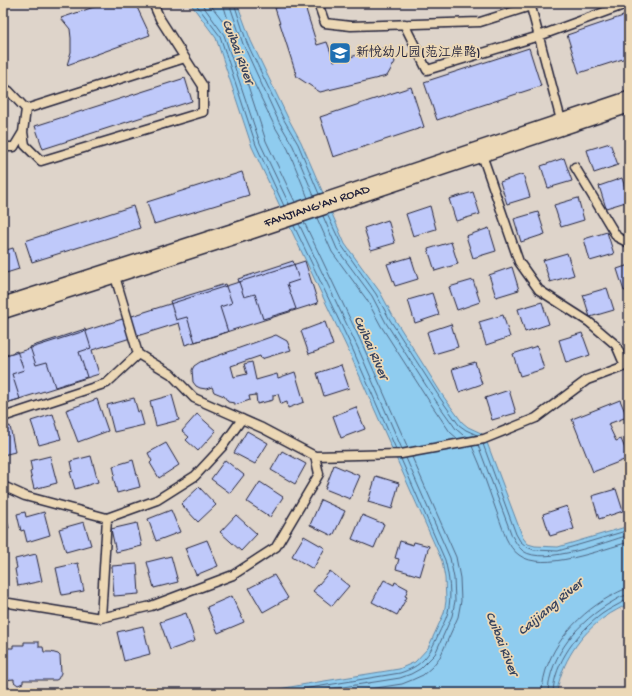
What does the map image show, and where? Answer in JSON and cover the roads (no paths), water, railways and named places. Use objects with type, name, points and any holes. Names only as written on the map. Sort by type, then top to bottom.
[{"type":"street","name":"FANJIANG'AN ROAD","points":[[3,308],[249,229],[629,102]]},
{"type":"lane","points":[[26,109],[23,132],[24,145],[41,161],[203,112],[203,86],[160,19],[153,3]]},
{"type":"lane","points":[[318,3],[325,23],[351,26],[480,22],[531,5],[562,124]]},
{"type":"lane","points":[[404,24],[427,70],[539,36],[629,3]]},
{"type":"lane","points":[[26,109],[185,58]]},
{"type":"lane","points":[[3,88],[9,91],[26,109]]},
{"type":"lane","points":[[3,147],[14,147],[23,132]]},
{"type":"lane","points":[[114,272],[138,354],[171,374],[194,398],[242,419],[315,456],[401,454],[484,439],[536,418],[587,380],[627,366],[616,344],[589,322],[539,290],[519,262],[481,152]]},
{"type":"lane","points":[[575,167],[617,237],[629,244]]},
{"type":"lane","points":[[3,418],[107,383],[138,354]]},
{"type":"lane","points":[[3,486],[25,496],[107,518],[157,500],[195,476],[222,447],[242,419]]},
{"type":"lane","points":[[3,602],[102,618],[151,606],[232,575],[276,546],[319,474],[315,456]]},
{"type":"lane","points":[[102,618],[107,518]]},
{"type":"water","points":[[190,3],[237,3],[251,41],[301,142],[345,244],[380,292],[394,318],[443,396],[462,422],[468,427],[481,433],[486,440],[523,538],[528,544],[535,546],[558,547],[629,526],[629,603],[596,624],[580,640],[562,671],[557,693],[258,693],[399,669],[415,662],[428,648],[444,613],[446,601],[445,578],[442,561],[349,352],[252,147],[216,38]]},
{"type":"place","name":"新悦幼儿园(范江岸路)","points":[[340,53]]},
{"type":"water label","name":"Cuibai River","points":[[237,52]]},
{"type":"water label","name":"Cuibai River","points":[[370,348]]},
{"type":"water label","name":"Caijiang River","points":[[551,608]]},
{"type":"water label","name":"Cuibai River","points":[[501,644]]}]
